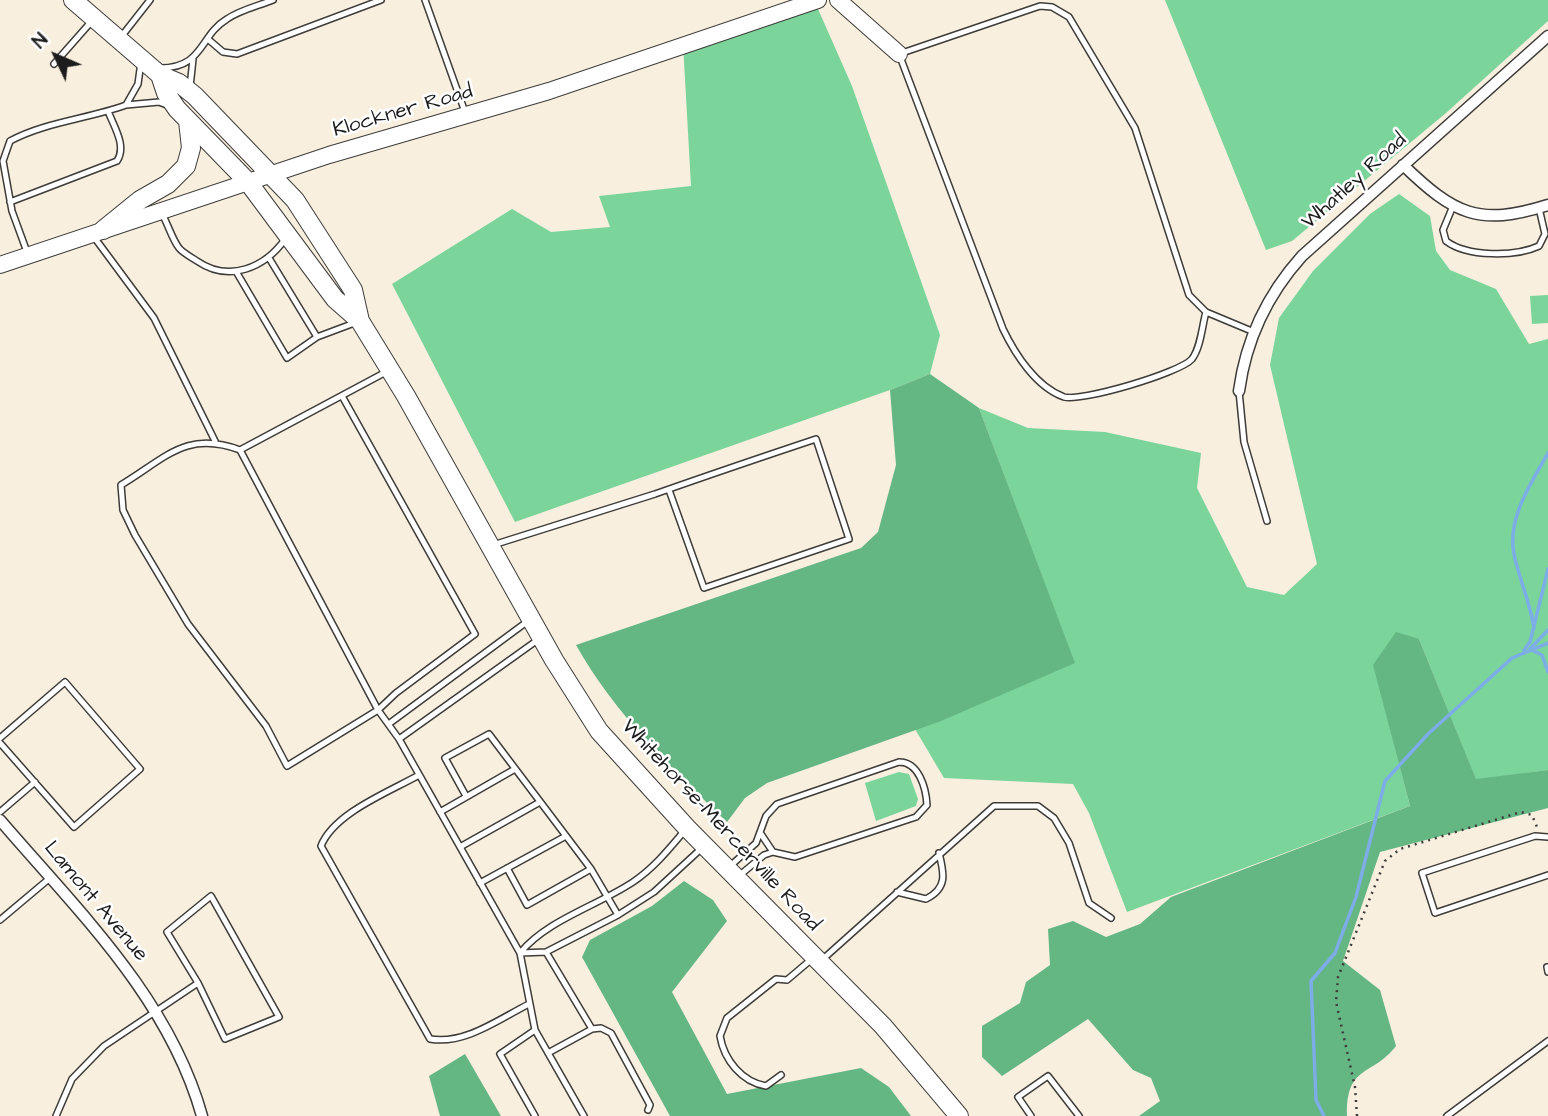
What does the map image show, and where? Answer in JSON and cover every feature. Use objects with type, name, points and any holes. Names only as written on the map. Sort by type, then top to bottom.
[{"type":"main road","name":"Whitehorse-Mercerville Road","points":[[73,0],[151,67],[195,96],[272,174],[295,200],[337,263],[353,290],[360,321]]},
{"type":"main road","name":"Klockner Road","points":[[0,265],[272,174],[549,91],[818,0]]},
{"type":"main road","points":[[838,0],[899,54]]},
{"type":"main road","name":"Whitehorse-Mercerville Road","points":[[151,67],[183,115],[248,182],[335,299],[360,321],[541,638],[599,730],[687,828],[883,1026],[959,1116]]},
{"type":"main road","points":[[97,232],[168,184],[186,166],[191,148],[183,115]]},
{"type":"street","name":"Whatley Road","points":[[1239,391],[1246,351],[1254,332],[1273,292],[1302,256],[1548,36]]},
{"type":"street","points":[[1403,165],[1426,187],[1453,206],[1494,216],[1543,206]]},
{"type":"street","name":"Lamont Avenue","points":[[0,820],[147,994],[184,1063],[202,1116]]},
{"type":"lane","points":[[119,39],[150,0]]},
{"type":"lane","points":[[195,96],[189,76],[193,59],[228,18],[272,0]]},
{"type":"lane","points":[[359,0],[362,8]]},
{"type":"lane","points":[[209,40],[223,52],[237,54],[381,0]]},
{"type":"lane","points":[[425,0],[466,115]]},
{"type":"lane","points":[[1206,312],[1196,353],[1178,369],[1078,399],[1055,393],[1038,380],[1022,362],[1003,329],[899,54],[1041,6],[1061,10],[1069,17],[1135,128],[1185,285],[1196,305],[1206,312],[1254,332]]},
{"type":"lane","points":[[54,64],[94,18]]},
{"type":"lane","points":[[126,105],[151,67],[170,68],[193,59]]},
{"type":"lane","points":[[28,255],[10,202],[3,161],[10,141],[28,131],[126,105],[159,102],[183,115]]},
{"type":"lane","points":[[10,202],[117,161],[121,154],[121,144],[108,111]]},
{"type":"lane","points":[[1453,206],[1443,230],[1446,241],[1459,248],[1484,253],[1539,246],[1545,234],[1543,206]]},
{"type":"lane","points":[[161,211],[180,249],[207,268],[237,273],[269,258],[289,235]]},
{"type":"lane","points":[[97,232],[155,318],[215,441]]},
{"type":"lane","points":[[269,258],[317,337]]},
{"type":"lane","points":[[237,273],[286,358],[317,337],[360,321]]},
{"type":"lane","points":[[240,450],[390,370]]},
{"type":"lane","points":[[1239,391],[1244,442],[1267,521]]},
{"type":"lane","points":[[342,396],[475,634],[396,693],[378,710],[287,766],[266,726],[182,613],[123,510],[121,485],[191,443],[215,441],[240,450],[378,710],[390,723],[520,953],[536,1030],[584,1116]]},
{"type":"lane","points":[[490,545],[816,439],[849,539],[704,588],[669,489]]},
{"type":"lane","points":[[390,723],[531,619]]},
{"type":"lane","points":[[399,739],[541,638]]},
{"type":"lane","name":"Lamont Avenue","points":[[65,682],[140,769],[74,827],[35,782],[0,740],[65,682]]},
{"type":"lane","points":[[466,796],[445,758],[489,734],[591,869],[618,915]]},
{"type":"lane","points":[[900,762],[909,762],[917,771],[927,805],[916,817],[795,857],[773,852],[733,873],[761,834],[766,816],[777,804],[900,762]]},
{"type":"lane","points":[[440,812],[515,769]]},
{"type":"lane","points":[[419,775],[339,821],[326,832],[321,846],[430,1039],[446,1042],[464,1037],[529,1004]]},
{"type":"lane","points":[[0,812],[35,782]]},
{"type":"lane","points":[[460,847],[540,802]]},
{"type":"lane","points":[[781,1075],[766,1086],[746,1079],[726,1055],[720,1036],[727,1018],[776,978],[787,980],[816,961],[994,806],[1038,806],[1054,818],[1069,843],[1089,903],[1111,918]]},
{"type":"lane","points":[[520,953],[542,933],[608,897],[659,861],[687,828]]},
{"type":"lane","points":[[761,834],[773,852]]},
{"type":"lane","points":[[1548,837],[1540,835],[1422,873],[1435,913],[1548,875]]},
{"type":"lane","points":[[480,883],[566,836]]},
{"type":"lane","points":[[520,953],[546,953],[618,915],[654,892],[705,846]]},
{"type":"lane","points":[[897,892],[926,899],[938,891],[945,875],[939,853]]},
{"type":"lane","points":[[507,868],[527,905],[591,869]]},
{"type":"lane","points":[[0,920],[50,878]]},
{"type":"lane","name":"Lamont Avenue","points":[[211,896],[279,1017],[225,1039],[198,983],[167,932],[211,896]]},
{"type":"lane","points":[[546,953],[592,1029]]},
{"type":"lane","points":[[56,1116],[72,1079],[104,1046],[198,983]]},
{"type":"lane","points":[[548,1053],[592,1029],[601,1028],[611,1033],[650,1105],[648,1110]]},
{"type":"lane","points":[[535,1116],[500,1054],[536,1030]]},
{"type":"lane","points":[[1447,1116],[1548,1041]]},
{"type":"lane","points":[[1031,1116],[1018,1097],[1048,1076],[1079,1116]]},
{"type":"path","points":[[1357,1116],[1358,1100],[1336,1002],[1338,977],[1385,862],[1400,849],[1521,812],[1532,815],[1540,835]]},
{"type":"green space","points":[[814,0],[852,86],[940,335],[930,374],[515,522],[392,284],[512,209],[551,232],[610,227],[599,196],[691,186],[683,43]]},
{"type":"green space","points":[[1165,0],[1548,0],[1548,21],[1446,113],[1292,241],[1266,250]]},
{"type":"green space","points":[[1399,194],[1430,216],[1436,251],[1450,270],[1496,289],[1529,344],[1548,339],[1548,770],[1476,780],[1419,639],[1374,665],[1410,806],[1127,912],[1089,813],[1073,784],[944,778],[915,729],[1074,662],[979,408],[1028,428],[1105,432],[1201,453],[1197,488],[1247,587],[1284,595],[1317,564],[1270,365],[1279,318],[1313,271],[1370,214]]},
{"type":"green space","points":[[1548,295],[1548,323],[1532,324],[1530,296]]},
{"type":"green space","points":[[930,374],[979,408],[1075,663],[941,721],[767,783],[745,798],[727,822],[664,760],[626,717],[576,645],[861,548],[878,532],[896,465],[890,390]]},
{"type":"green space","points":[[1396,632],[1419,639],[1476,779],[1548,770],[1548,808],[1380,852],[1343,961],[1380,990],[1396,1046],[1356,1079],[1348,1099],[1347,1116],[1139,1116],[1160,1101],[1151,1078],[1133,1070],[1088,1019],[1002,1076],[982,1057],[982,1026],[1020,1003],[1026,982],[1050,965],[1048,929],[1073,921],[1106,937],[1140,924],[1171,897],[1410,806],[1373,665]]},
{"type":"green space","points":[[899,772],[909,774],[918,799],[916,806],[876,821],[865,783]]},
{"type":"green space","points":[[684,881],[713,900],[727,921],[672,992],[727,1094],[861,1068],[889,1087],[911,1116],[670,1116],[582,957],[590,940],[652,906]]},
{"type":"green space","points":[[465,1054],[501,1116],[440,1116],[429,1076]]},
{"type":"waterway","points":[[1534,628],[1514,554],[1514,527],[1522,501],[1548,453]]},
{"type":"waterway","points":[[1524,650],[1530,642],[1548,569]]},
{"type":"waterway","points":[[1548,630],[1530,649],[1542,655],[1548,672]]},
{"type":"waterway","points":[[1324,1116],[1316,1100],[1311,981],[1335,953],[1356,897],[1385,781],[1428,734],[1512,658],[1548,643]]}]
